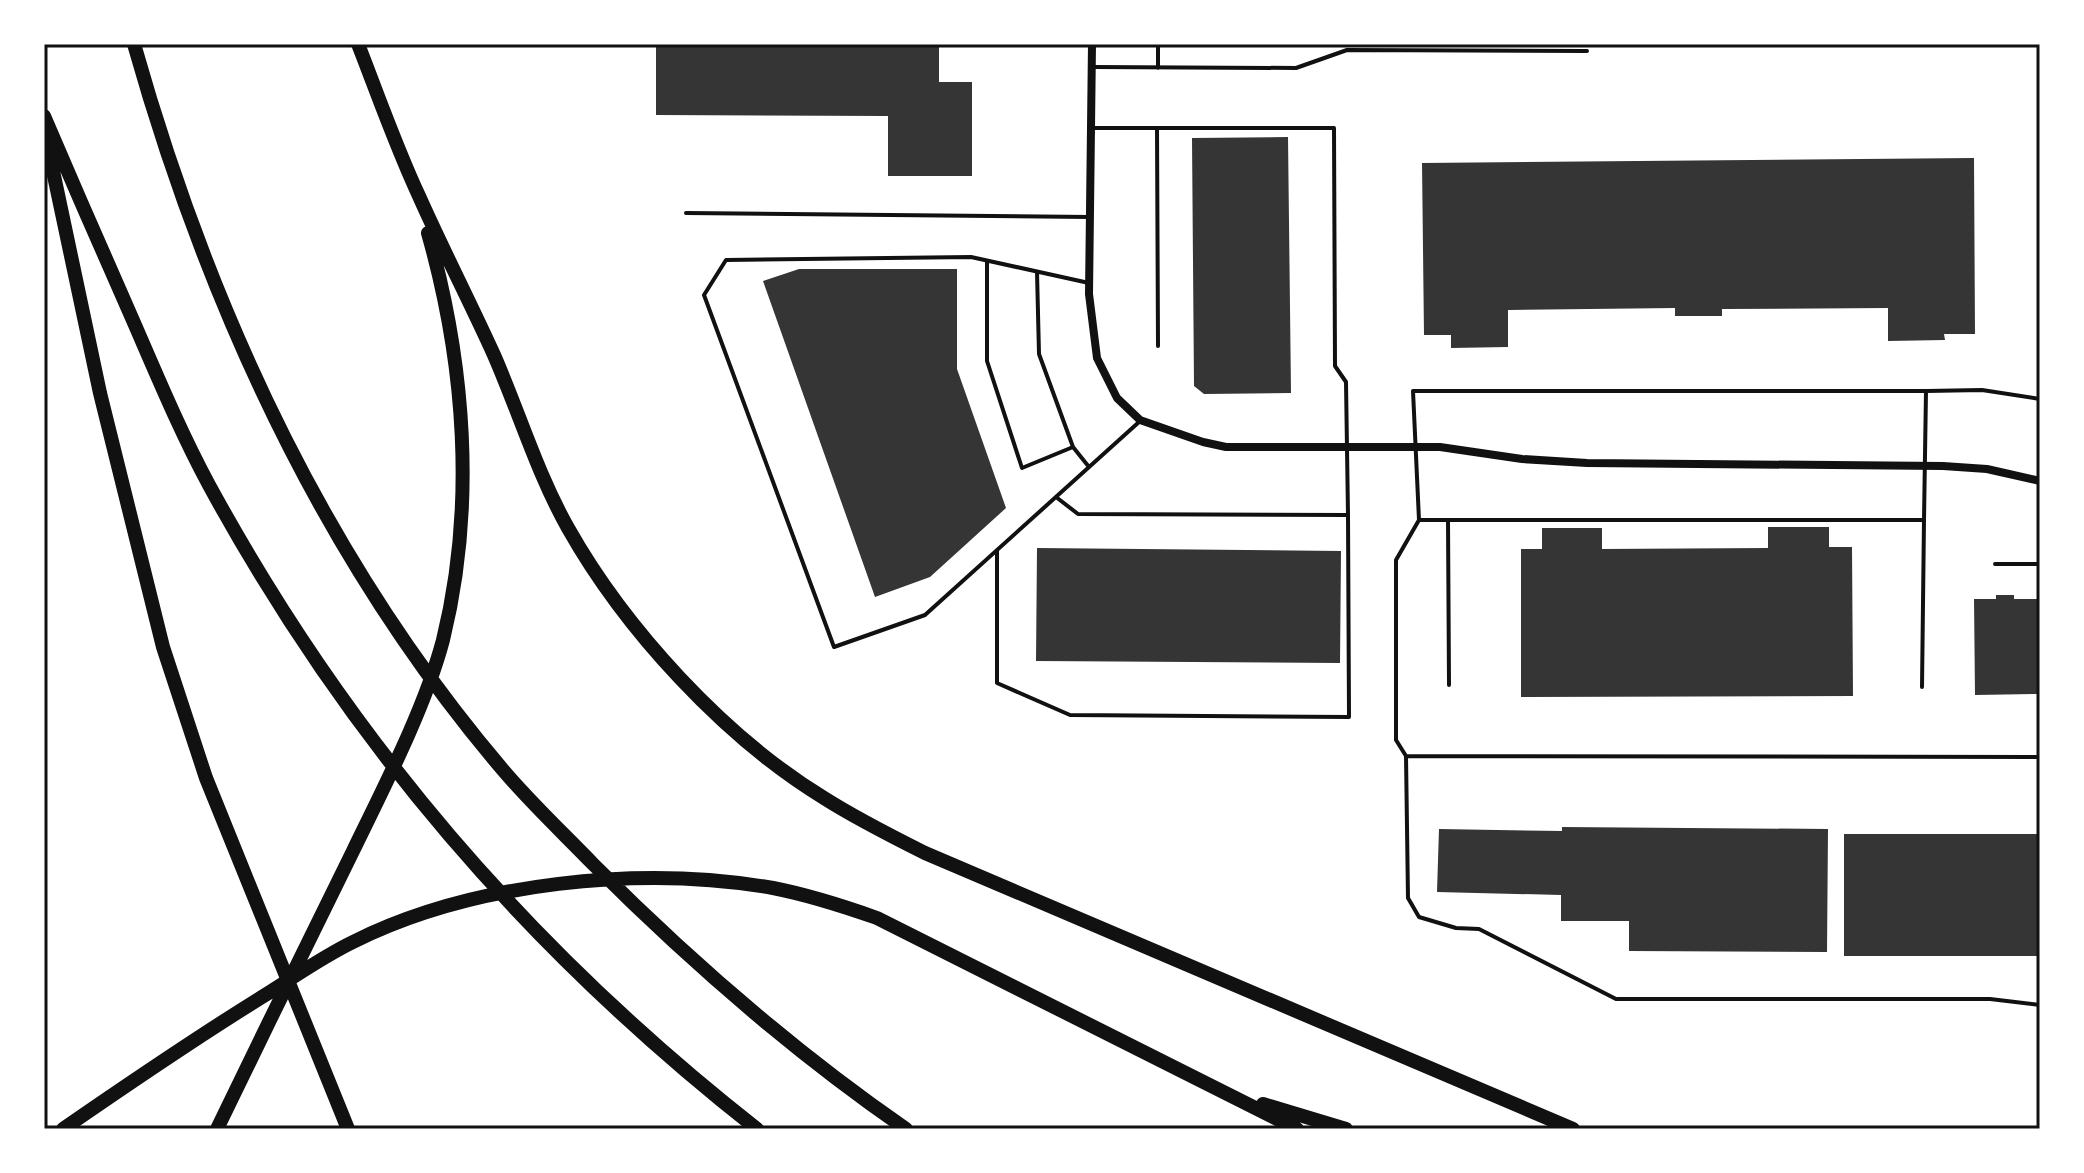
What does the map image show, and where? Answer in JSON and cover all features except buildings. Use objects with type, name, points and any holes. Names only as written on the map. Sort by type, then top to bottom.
[{"type":"highway","points":[[134,44],[157,127],[187,216],[225,312],[287,442],[337,535],[392,621],[504,770],[645,916],[719,984],[789,1042],[906,1129]]},
{"type":"highway","points":[[358,44],[417,194],[494,357],[549,490],[592,567],[646,640],[722,718],[821,797],[925,853],[1573,1129]]},
{"type":"highway","points":[[44,116],[166,397],[208,484],[313,657],[405,784],[474,866],[549,946],[684,1072],[757,1129]]},
{"type":"highway","points":[[44,130],[137,550],[185,718],[348,1129]]},
{"type":"highway","points":[[217,1129],[369,818],[416,715],[442,642],[457,568],[462,442],[452,335],[417,194]]},
{"type":"highway","points":[[63,1129],[214,1027],[353,942],[403,921],[454,905],[538,886],[579,881],[702,880],[772,888],[837,904],[877,918],[1297,1129]]},
{"type":"highway","points":[[1228,1093],[1346,1129]]},
{"type":"street","points":[[1092,44],[1089,283],[1097,358],[1117,398],[1140,420],[1226,447],[1414,446],[1587,463],[1925,465],[1987,469],[2040,481]]},
{"type":"lane","points":[[1158,44],[1158,68]]},
{"type":"lane","points":[[1091,67],[1296,68],[1347,50],[1587,51]]},
{"type":"lane","points":[[997,550],[997,683],[1070,715],[1349,717],[1348,446],[1346,382],[1335,366],[1334,128],[1091,128]]},
{"type":"lane","points":[[1157,128],[1158,346]]},
{"type":"lane","points":[[686,213],[1090,217]]},
{"type":"lane","points":[[1089,283],[971,257],[726,260],[704,295],[834,647],[925,615],[1140,420]]},
{"type":"lane","points":[[987,261],[987,361],[1022,468],[1073,447]]},
{"type":"lane","points":[[1037,271],[1039,354],[1073,447],[1089,467]]},
{"type":"lane","points":[[2040,399],[1982,390],[1413,391],[1419,520],[1396,560],[1396,740],[1406,756],[1408,898],[1419,917],[1456,928],[1479,929],[1616,999],[1990,999],[2040,1005]]},
{"type":"lane","points":[[1922,687],[1926,391]]},
{"type":"lane","points":[[1056,497],[1078,514],[1348,515]]},
{"type":"lane","points":[[1419,520],[1924,520]]},
{"type":"lane","points":[[1448,520],[1449,685]]},
{"type":"lane","points":[[1995,564],[2040,564]]},
{"type":"lane","points":[[1406,756],[2040,757]]}]
